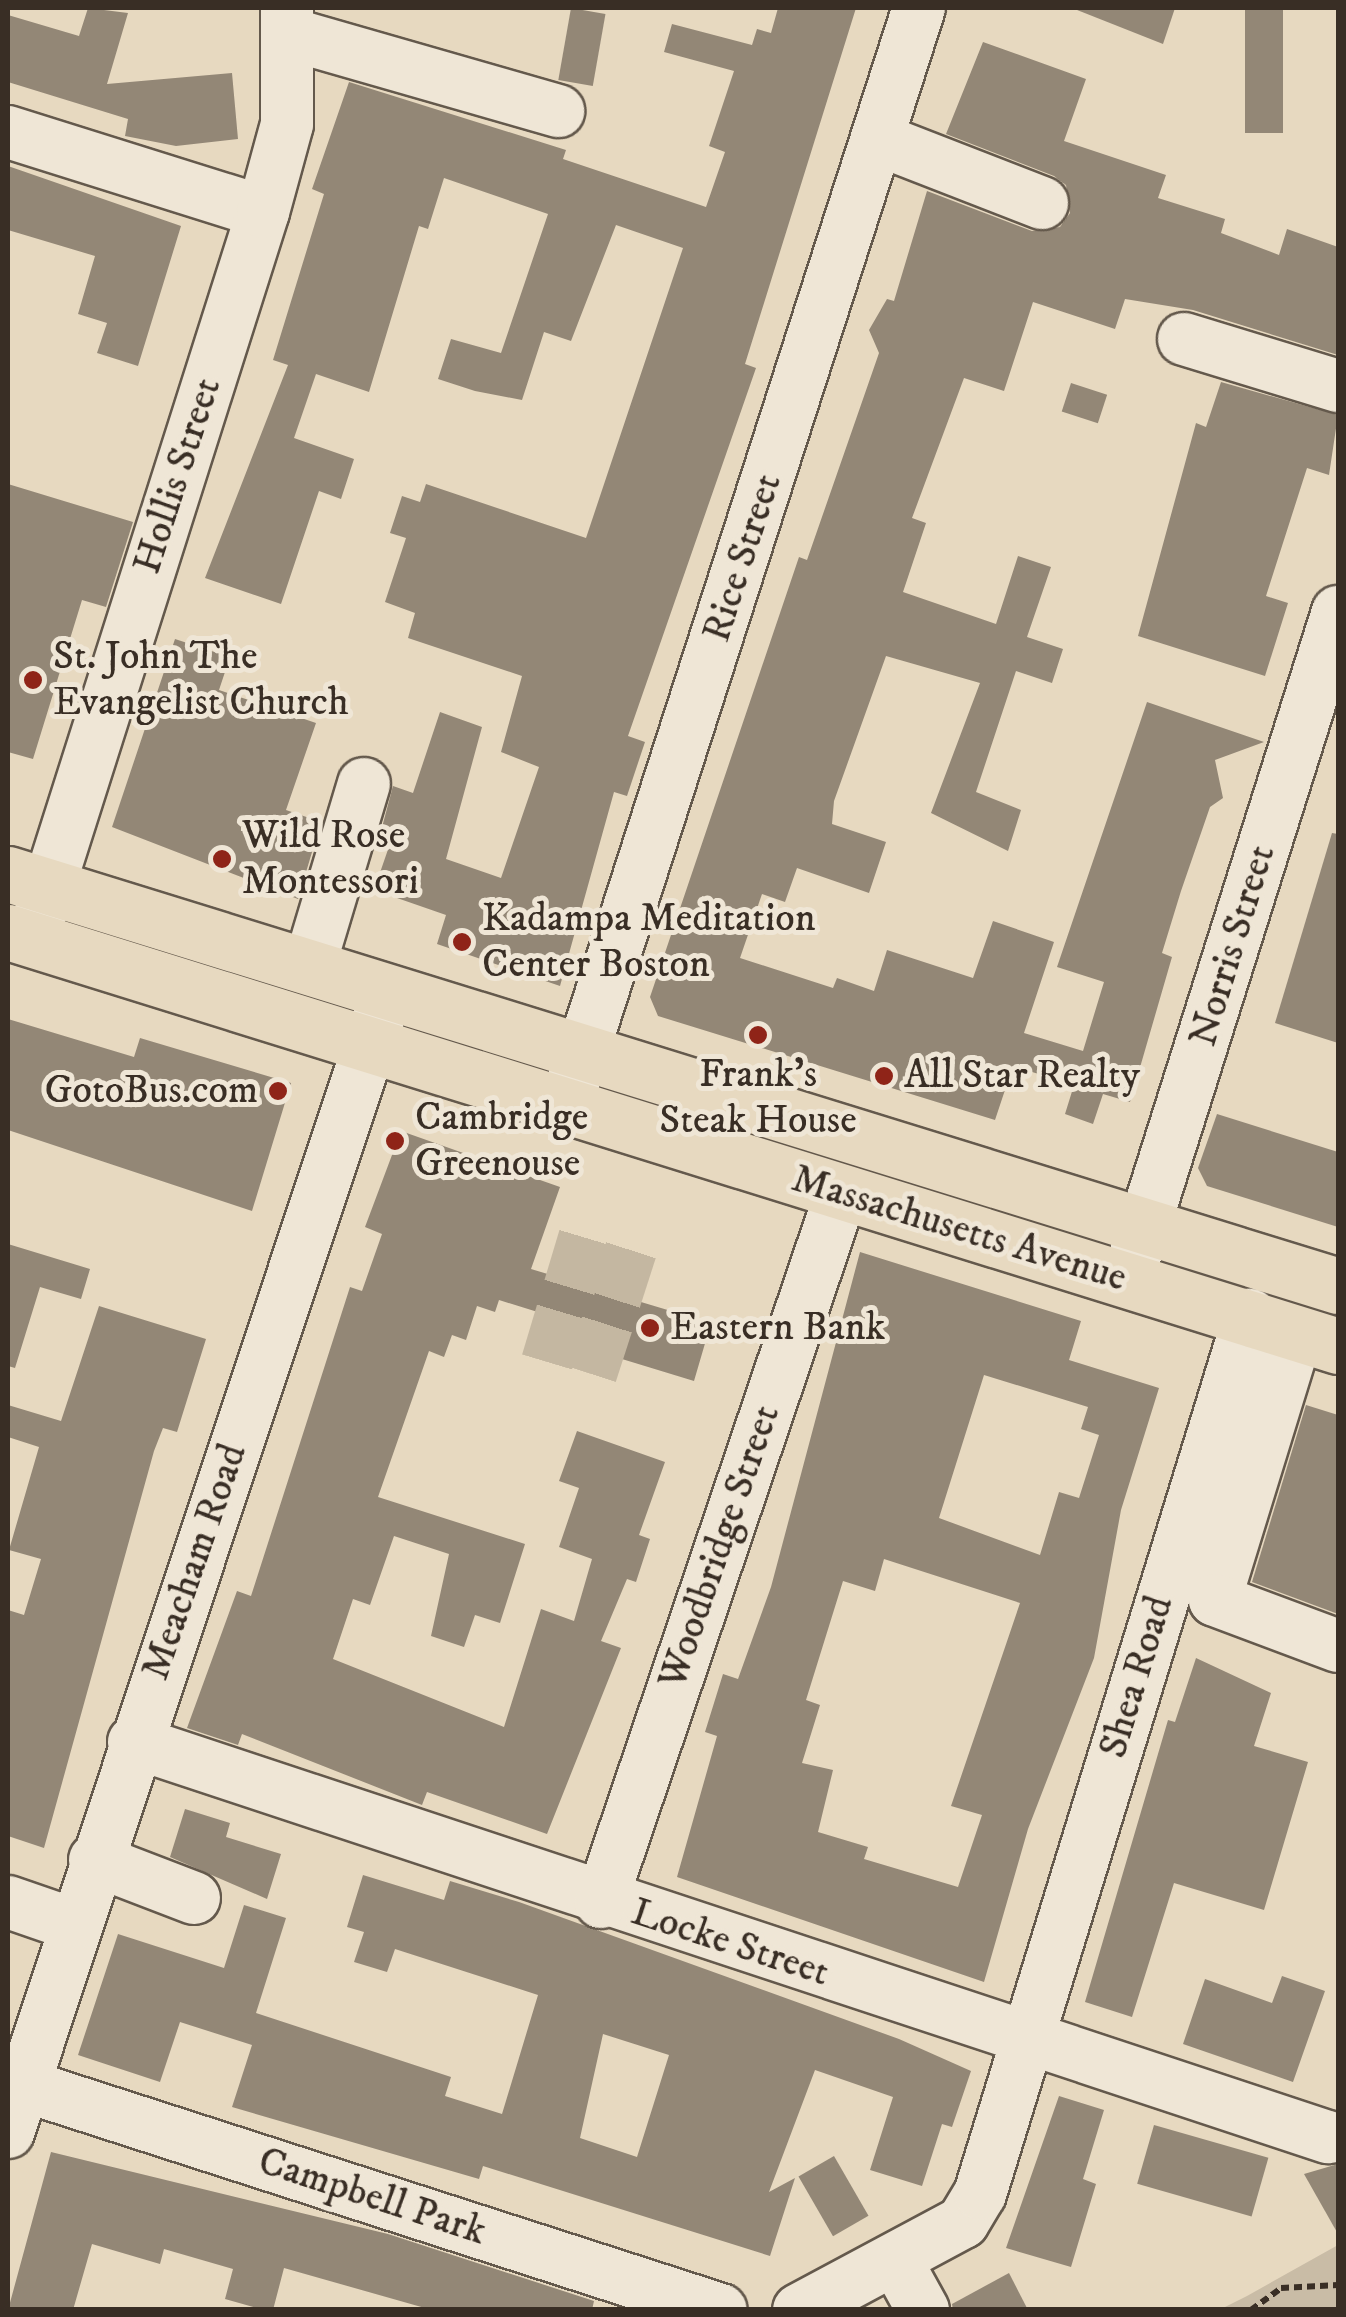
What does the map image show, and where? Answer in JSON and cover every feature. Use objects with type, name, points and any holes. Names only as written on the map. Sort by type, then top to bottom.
[{"type":"main road","name":"Massachusetts Avenue","points":[[28,880],[309,967],[379,1017],[565,1107],[1295,1331]]},
{"type":"main road","name":"Massachusetts Avenue","points":[[20,936],[379,1017],[590,1052],[1338,1286]]},
{"type":"street","name":"Rice Street","points":[[565,1107],[590,1052],[919,8]]},
{"type":"street","points":[[290,21],[558,111]]},
{"type":"street","name":"Hollis Street","points":[[20,936],[28,880],[263,212],[287,124],[290,21]]},
{"type":"street","points":[[8,132],[263,212]]},
{"type":"street","points":[[877,139],[1042,203]]},
{"type":"street","points":[[1184,339],[1338,386]]},
{"type":"street","name":"Norris Street","points":[[1127,1280],[1338,612]]},
{"type":"street","points":[[309,967],[364,784]]},
{"type":"street","name":"Meacham Road","points":[[16,2109],[72,1924],[379,1017]]},
{"type":"street","name":"Woodbridge Street","points":[[601,1902],[840,1194]]},
{"type":"street","points":[[1295,1331],[1216,1600],[1338,1646]]},
{"type":"street","name":"Shea Road","points":[[800,2310],[963,2222],[980,2194],[1026,2040],[1295,1331]]},
{"type":"street","name":"Locke Street","points":[[134,1742],[601,1902],[1328,2137]]},
{"type":"street","points":[[95,1860],[194,1898]]},
{"type":"street","points":[[8,1902],[72,1924]]},
{"type":"street","name":"Campbell Park","points":[[16,2109],[722,2310]]},
{"type":"street","points":[[896,2261],[923,2310]]},
{"type":"path","points":[[1251,2310],[1281,2288],[1338,2284]]},
{"type":"shaded area","points":[[1338,2245],[1338,2309],[1221,2309],[1247,2296]]},
{"type":"building","points":[[88,8],[128,13],[107,84],[232,73],[238,139],[176,146],[125,136],[128,119],[8,82],[8,15],[79,36]]},
{"type":"building","points":[[571,8],[605,14],[593,86],[558,80]]},
{"type":"building","points":[[778,8],[856,8],[745,364],[756,368],[628,736],[645,742],[627,796],[614,792],[560,986],[437,944],[446,915],[374,890],[393,835],[381,831],[393,786],[413,793],[440,712],[482,727],[446,859],[501,878],[539,767],[501,752],[522,676],[408,638],[415,613],[385,602],[406,538],[390,533],[402,496],[420,502],[426,484],[586,538],[683,248],[616,225],[571,341],[544,332],[522,400],[475,391],[438,379],[451,339],[501,353],[548,214],[444,178],[428,229],[419,226],[369,392],[316,374],[294,438],[354,459],[341,499],[319,491],[281,604],[205,578],[288,365],[273,360],[324,194],[312,189],[349,82],[566,150],[563,159],[706,207],[725,152],[709,146],[734,71],[664,52],[672,24],[752,45],[757,29],[771,33]]},
{"type":"building","points":[[1072,8],[1175,8],[1163,44]]},
{"type":"building","points":[[1245,8],[1283,8],[1283,133],[1245,133]]},
{"type":"building","points":[[983,42],[1086,79],[1064,141],[1166,175],[1158,198],[1225,219],[1221,233],[1279,255],[1287,229],[1338,247],[1338,355],[1193,310],[1125,299],[1115,329],[1033,302],[1004,391],[964,378],[912,518],[926,523],[903,592],[996,624],[1018,556],[1051,567],[1027,637],[1063,649],[1052,683],[1016,671],[976,792],[1021,810],[1008,851],[931,813],[980,683],[886,656],[834,801],[832,824],[886,842],[869,893],[797,868],[785,902],[762,894],[740,958],[833,988],[837,978],[874,991],[887,950],[973,978],[993,921],[1054,942],[1024,1033],[1083,1051],[1104,982],[1057,967],[1147,702],[1264,742],[1215,760],[1223,798],[1210,807],[1162,953],[1172,957],[1130,1102],[1103,1094],[1093,1124],[1065,1114],[1074,1085],[1013,1066],[995,1120],[658,1016],[650,997],[799,557],[807,560],[879,353],[869,330],[887,299],[894,301],[927,191],[1032,231],[1060,227],[1070,213],[1066,185],[1054,176],[946,134]]},
{"type":"building","points":[[8,166],[181,226],[138,366],[97,353],[107,323],[78,314],[95,256],[8,230]]},
{"type":"building","points":[[1221,382],[1338,415],[1329,475],[1307,468],[1266,596],[1288,603],[1265,676],[1138,636],[1196,423],[1206,427]]},
{"type":"building","points":[[1071,383],[1107,395],[1098,423],[1062,412]]},
{"type":"building","name":"St. John The Evangelist Church","points":[[8,484],[133,522],[106,607],[82,600],[33,759],[8,752]]},
{"type":"building","points":[[175,639],[230,657],[219,690],[316,723],[286,810],[321,822],[298,899],[112,827]]},
{"type":"building","points":[[1332,833],[1338,834],[1338,1043],[1275,1023]]},
{"type":"building","points":[[8,1019],[134,1057],[140,1038],[291,1083],[252,1211],[8,1130]]},
{"type":"building","points":[[1217,1114],[1338,1152],[1338,1227],[1207,1186],[1198,1168]]},
{"type":"building","points":[[401,1131],[560,1187],[531,1269],[711,1323],[694,1381],[599,1352],[605,1333],[499,1300],[495,1312],[477,1306],[466,1340],[452,1335],[444,1357],[429,1351],[378,1497],[525,1544],[500,1623],[475,1615],[464,1647],[431,1636],[449,1554],[394,1536],[370,1605],[353,1599],[333,1659],[504,1727],[541,1609],[574,1621],[592,1559],[559,1547],[579,1488],[559,1481],[577,1431],[665,1462],[639,1535],[650,1539],[636,1582],[627,1579],[601,1641],[621,1648],[547,1834],[427,1792],[422,1805],[242,1734],[238,1745],[187,1728],[237,1591],[251,1596],[350,1287],[362,1291],[382,1234],[365,1227]]},
{"type":"building","points":[[8,1244],[90,1269],[81,1299],[40,1287],[15,1368],[8,1366]]},
{"type":"building","points":[[860,1252],[1081,1321],[1069,1360],[1159,1388],[1121,1510],[1094,1658],[1028,1829],[984,1982],[677,1877],[717,1736],[705,1732],[723,1674],[738,1679],[771,1587]],"holes":[[[984,1375],[1088,1407],[1081,1429],[1099,1435],[1079,1498],[1059,1492],[1040,1555],[939,1518]],[[884,1559],[1020,1603],[951,1806],[982,1815],[958,1887],[864,1859],[868,1847],[818,1832],[833,1770],[802,1763],[820,1705],[806,1700],[843,1581],[875,1591]]]},
{"type":"building","points":[[99,1306],[206,1339],[177,1432],[163,1428],[154,1451],[44,1848],[8,1836],[8,1610],[24,1615],[41,1559],[9,1550],[39,1447],[8,1437],[8,1405],[61,1421]]},
{"type":"building","points":[[1306,1405],[1338,1415],[1338,1614],[1252,1582]]},
{"type":"building","points":[[1196,1658],[1271,1693],[1254,1746],[1308,1762],[1264,1910],[1174,1883],[1132,2017],[1085,2002],[1168,1720],[1175,1722]]},
{"type":"building","points":[[185,1809],[230,1823],[226,1837],[281,1854],[267,1899],[170,1857]]},
{"type":"building","points":[[363,1875],[444,1900],[450,1881],[519,1902],[899,2039],[971,2071],[952,2127],[942,2124],[922,2186],[870,2170],[893,2097],[815,2070],[769,2192],[795,2178],[770,2256],[483,2166],[479,2179],[232,2107],[252,2045],[180,2022],[160,2082],[78,2055],[118,1934],[224,1968],[244,1905],[286,1918],[256,2013],[451,2077],[445,2096],[502,2114],[538,1995],[395,1949],[387,1972],[354,1962],[364,1932],[347,1927]],"holes":[[[603,2034],[669,2055],[637,2157],[580,2138]]]},
{"type":"building","points":[[1282,1976],[1325,1991],[1293,2082],[1183,2044],[1205,1979],[1272,2003]]},
{"type":"building","points":[[1059,2096],[1104,2110],[1083,2179],[1096,2184],[1071,2267],[1006,2248]]},
{"type":"building","points":[[1154,2125],[1268,2158],[1252,2216],[1137,2184]]},
{"type":"building","points":[[51,2152],[388,2234],[594,2301],[592,2310],[432,2310],[284,2268],[273,2310],[264,2310],[225,2299],[233,2269],[164,2249],[160,2264],[92,2244],[73,2310],[8,2310]]},
{"type":"building","points":[[834,2156],[868,2216],[833,2236],[798,2176]]},
{"type":"building","points":[[1338,2164],[1338,2234],[1304,2174]]},
{"type":"building","points":[[1009,2273],[1028,2310],[953,2310],[952,2304]]},
{"type":"tunnel","points":[[547,1362],[586,1232]]},
{"type":"tunnel","points":[[591,1374],[633,1244]]},
{"type":"place","name":"St. John The Evangelist Church","points":[[33,680]]},
{"type":"place","name":"Wild Rose Montessori","points":[[222,859]]},
{"type":"place","name":"Kadampa Meditation Center Boston","points":[[462,942]]},
{"type":"place","name":"Frank's Steak House","points":[[758,1035]]},
{"type":"place","name":"All Star Realty","points":[[884,1076]]},
{"type":"place","name":"GotoBus.com","points":[[278,1091]]},
{"type":"place","name":"Cambridge Greenouse","points":[[395,1141]]},
{"type":"place","name":"Eastern Bank","points":[[650,1328]]}]
